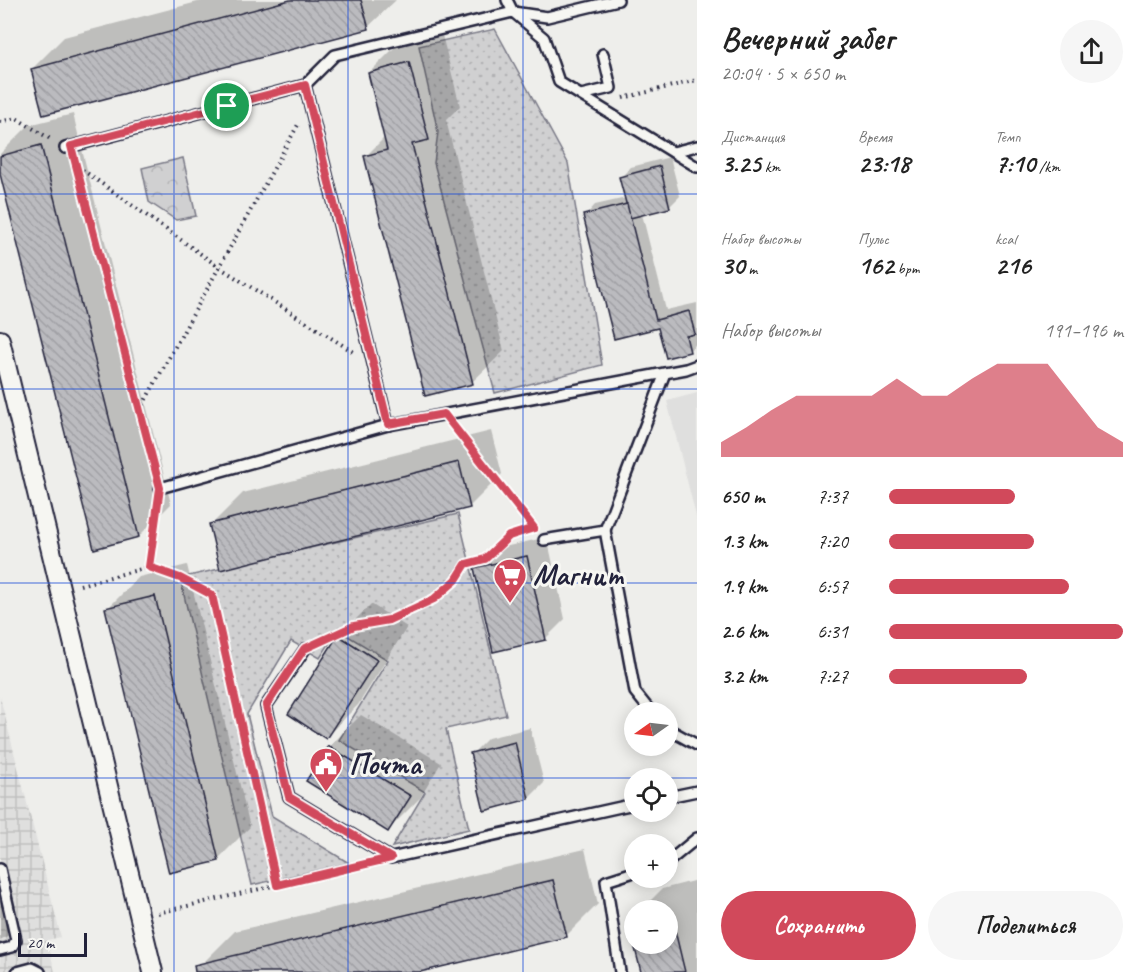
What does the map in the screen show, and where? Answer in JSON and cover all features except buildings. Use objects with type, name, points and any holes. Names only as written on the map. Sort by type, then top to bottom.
[{"type":"street","points":[[0,340],[153,972]]},
{"type":"lane","points":[[507,0],[513,12],[544,38],[559,82],[697,167]]},
{"type":"lane","points":[[68,147],[305,85],[335,55],[513,12],[547,17],[618,0]]},
{"type":"lane","points":[[581,95],[611,88],[603,54]]},
{"type":"lane","points":[[305,85],[388,424]]},
{"type":"lane","points":[[673,152],[697,146]]},
{"type":"lane","points":[[160,488],[388,424],[665,373],[697,365]]},
{"type":"lane","points":[[643,702],[635,692],[605,530],[665,373]]},
{"type":"lane","points":[[544,540],[605,530]]},
{"type":"lane","points":[[304,649],[266,706],[289,797],[391,858],[624,806]]},
{"type":"lane","points":[[678,735],[697,745]]},
{"type":"lane","points":[[678,795],[697,791]]},
{"type":"lane","points":[[678,854],[697,838]]},
{"type":"lane","points":[[0,869],[16,940],[12,947],[0,950]]},
{"type":"lane","points":[[620,972],[606,881],[624,875]]},
{"type":"lane","points":[[17,972],[32,968],[40,972]]},
{"type":"path","points":[[596,104],[697,80]]},
{"type":"path","points":[[140,410],[309,105]]},
{"type":"path","points":[[0,122],[16,118],[68,147],[77,166],[160,488],[149,567]]},
{"type":"path","points":[[77,166],[219,267],[374,365]]},
{"type":"path","points":[[444,414],[544,540]]},
{"type":"path","points":[[304,649],[354,626],[389,620],[434,599],[456,580],[466,564],[485,559],[509,536],[534,528]]},
{"type":"path","points":[[60,590],[149,567],[180,578],[212,595],[277,885]]},
{"type":"path","points":[[139,917],[391,858]]},
{"type":"shaded area","points":[[697,393],[697,520],[667,401]]},
{"type":"shaded area","points":[[0,697],[61,937],[47,940],[55,972],[0,972]]},
{"type":"green space","points":[[495,29],[568,163],[602,365],[495,393],[434,163],[438,132],[419,46]]},
{"type":"green space","points":[[183,158],[196,216],[176,220],[149,202],[142,168]]},
{"type":"green space","points":[[458,514],[506,715],[446,729],[469,829],[392,847],[425,792],[339,740],[388,660],[338,630],[320,658],[291,641],[247,714],[272,816],[349,863],[252,885],[180,578]]},
{"type":"place","name":"Магнит","points":[[510,604]]},
{"type":"place","name":"Почта","points":[[326,793]]},
{"type":"route","points":[[305,85],[388,424],[444,414],[534,528],[509,536],[485,559],[466,564],[456,580],[434,599],[389,620],[354,626],[304,649],[266,706],[289,797],[391,858],[277,885],[212,595],[180,578],[149,567],[160,488],[71,146],[227,106],[305,85]]}]
